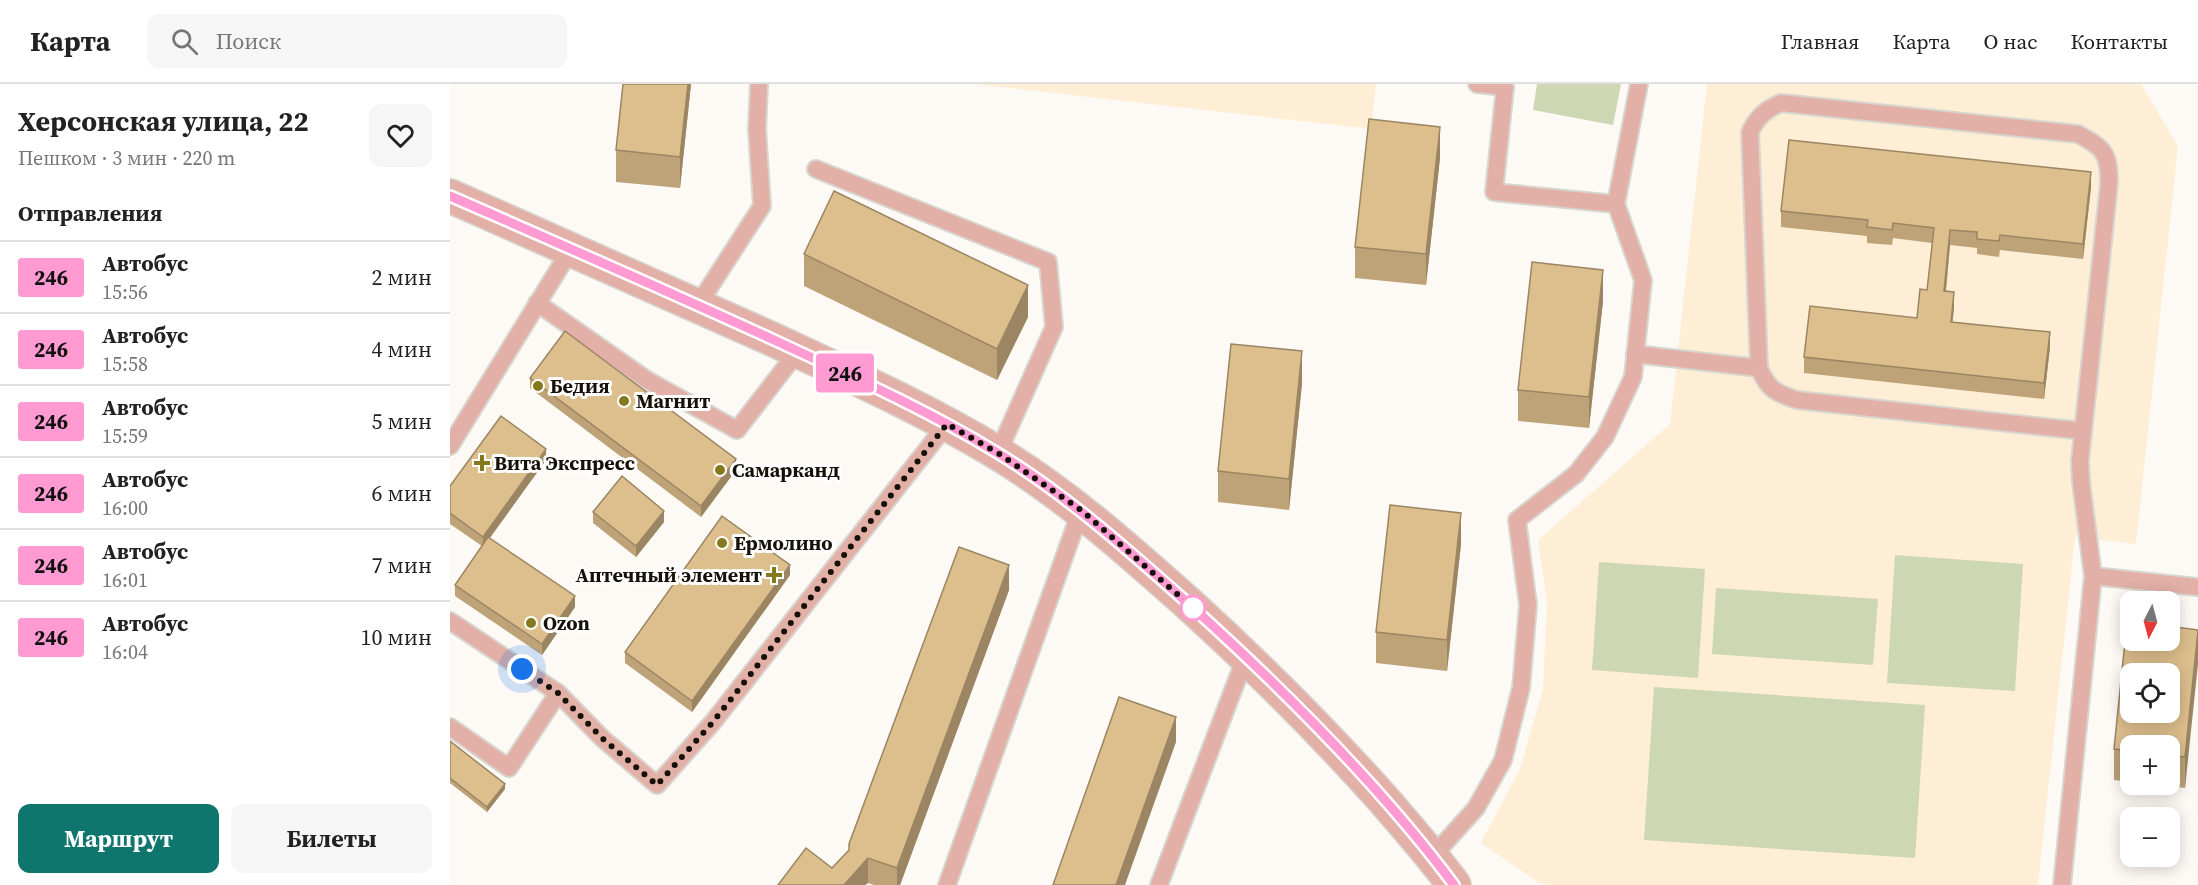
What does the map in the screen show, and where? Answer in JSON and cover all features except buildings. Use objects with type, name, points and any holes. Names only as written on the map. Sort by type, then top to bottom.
[{"type":"street","points":[[450,196],[798,351],[947,424],[998,453],[1081,510],[1112,535],[1246,656],[1335,745],[1433,856],[1454,885]]},
{"type":"lane","points":[[698,305],[762,206],[757,129],[759,84]]},
{"type":"lane","points":[[1477,84],[1505,87],[1494,192],[1616,204]]},
{"type":"lane","points":[[1433,856],[1476,808],[1503,760],[1521,688],[1528,605],[1517,520],[1576,474],[1605,436],[1633,377],[1643,280],[1616,204],[1639,84]]},
{"type":"lane","points":[[2062,885],[2093,576],[2081,482],[2083,431],[2109,183],[2109,162],[2098,145],[2078,134],[1781,103],[1766,110],[1756,119],[1750,132],[1759,368],[1766,384],[1778,394],[1797,400],[2083,431]]},
{"type":"lane","points":[[816,169],[1048,262],[1054,327],[998,453]]},
{"type":"lane","points":[[450,446],[571,249]]},
{"type":"lane","points":[[537,303],[647,380],[737,430],[798,351]]},
{"type":"lane","points":[[1635,354],[1759,368]]},
{"type":"lane","points":[[450,621],[558,693],[602,738],[657,785],[713,722],[947,424]]},
{"type":"lane","points":[[947,885],[1081,510]]},
{"type":"lane","points":[[2093,576],[2198,587]]},
{"type":"lane","points":[[1159,885],[1246,656]]},
{"type":"lane","points":[[450,727],[509,768],[558,693]]},
{"type":"shaded area","points":[[974,84],[1376,84],[1371,129]]},
{"type":"shaded area","points":[[1707,84],[2141,84],[2178,146],[2136,544],[2075,537],[2038,885],[1555,885],[1539,883],[1481,843],[1520,769],[1543,689],[1547,603],[1538,540],[1670,424]]},
{"type":"green space","points":[[1537,84],[1621,84],[1613,125],[1533,110]]},
{"type":"green space","points":[[1895,555],[2023,564],[2015,691],[1887,683]]},
{"type":"green space","points":[[1599,562],[1705,569],[1698,678],[1592,670]]},
{"type":"green space","points":[[1716,588],[1878,599],[1873,665],[1712,654]]},
{"type":"green space","points":[[1654,687],[1925,705],[1915,858],[1644,840]]},
{"type":"bus line","name":"246","points":[[450,196],[798,351],[947,424],[998,453],[1081,510],[1112,535],[1246,656],[1335,745],[1433,856],[1454,885]]},
{"type":"place","name":"Бедия","points":[[538,386]]},
{"type":"place","name":"Магнит","points":[[624,401]]},
{"type":"place","name":"Вита Экспресс","points":[[482,463]]},
{"type":"place","name":"Самарканд","points":[[720,470]]},
{"type":"place","name":"Ермолино","points":[[722,543]]},
{"type":"place","name":"Аптечный элемент","points":[[774,575]]},
{"type":"place","name":"Ozon","points":[[531,623]]},
{"type":"route","points":[[522,669],[558,693],[602,738],[657,785],[713,722],[947,424],[998,453],[1081,510],[1193,608]]}]
